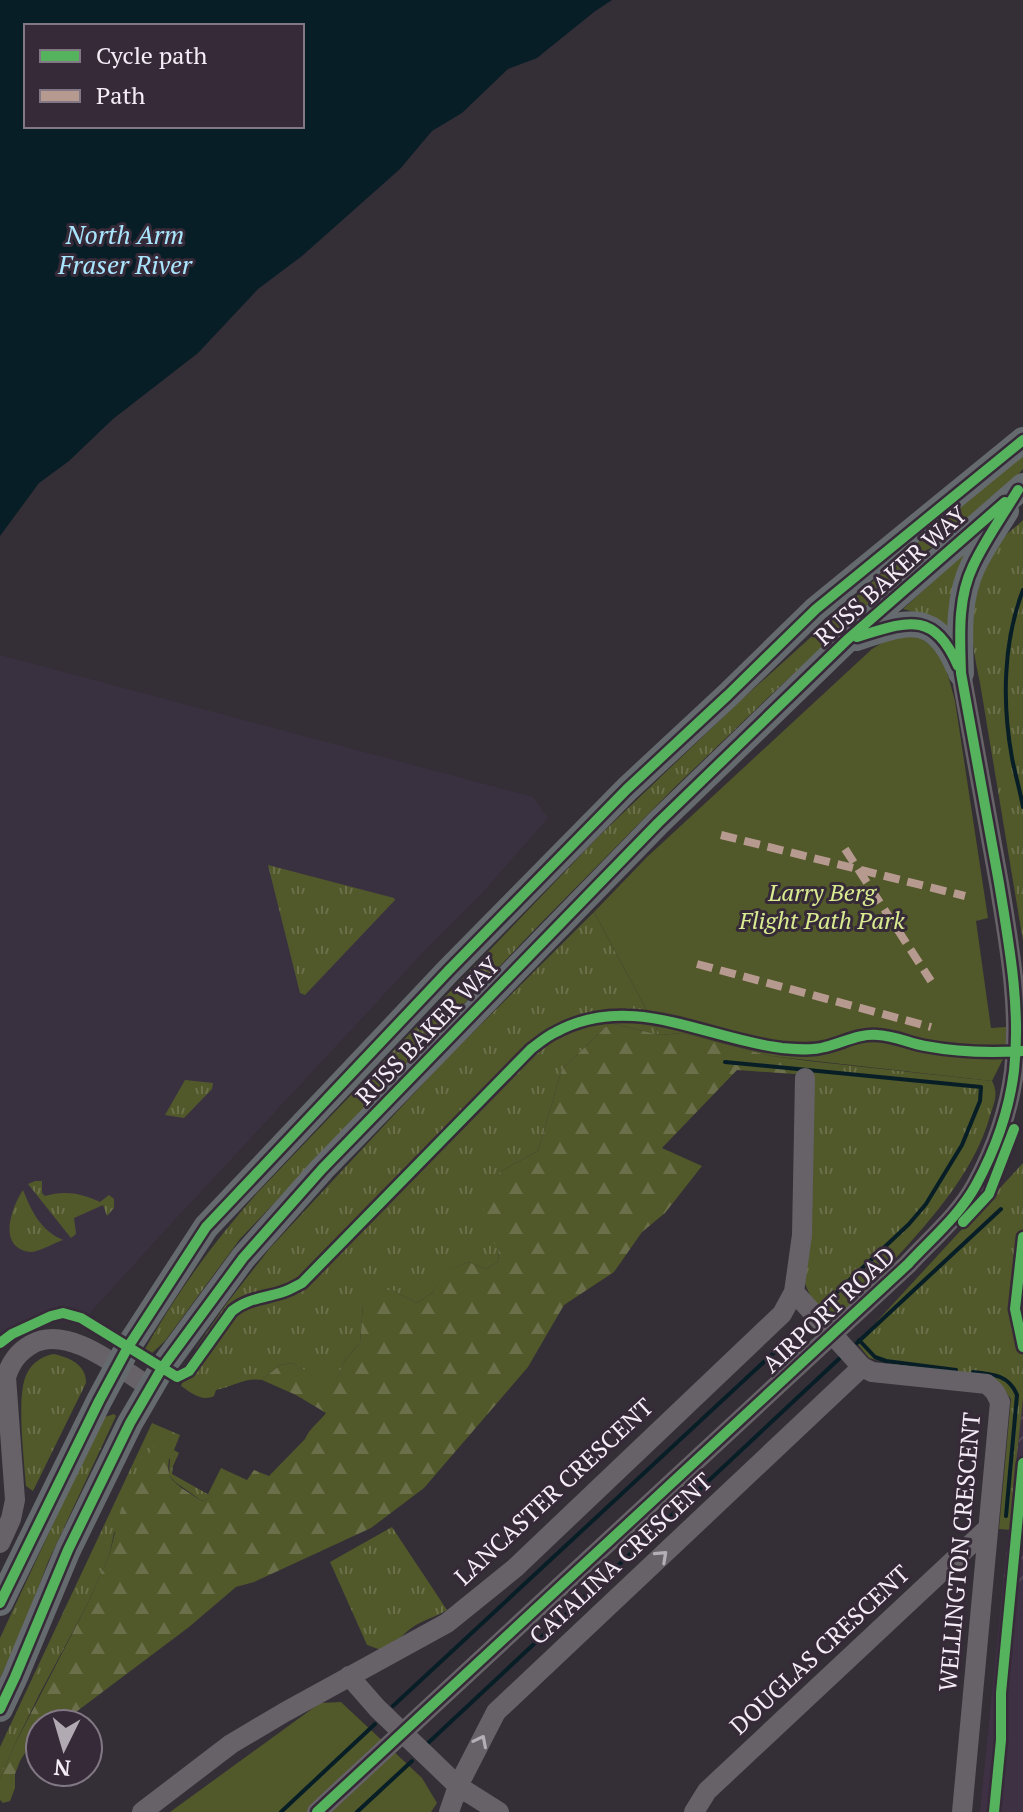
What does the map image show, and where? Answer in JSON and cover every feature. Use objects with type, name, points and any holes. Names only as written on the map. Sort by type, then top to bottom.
[{"type":"main road","name":"RUSS BAKER WAY","points":[[0,1603],[132,1339],[206,1227],[584,830],[816,609],[1023,440]]},
{"type":"main road","name":"RUSS BAKER WAY","points":[[0,1709],[68,1550],[130,1423],[162,1368],[243,1258],[322,1169],[648,832],[847,640],[1021,488]]},
{"type":"main road","points":[[961,673],[960,638],[966,586],[973,566],[1021,488]]},
{"type":"main road","points":[[847,640],[907,623],[923,625],[940,635],[953,653],[961,673]]},
{"type":"street","name":"AIRPORT ROAD","points":[[317,1812],[908,1264],[962,1207],[975,1186],[996,1141],[1008,1105],[1015,1051],[1014,985],[961,673]]},
{"type":"street","name":"LANCASTER CRESCENT","points":[[142,1812],[231,1744],[447,1623],[505,1576],[782,1314],[794,1292],[802,1235],[805,1078]]},
{"type":"street","points":[[794,1292],[862,1367]]},
{"type":"street","points":[[0,1543],[11,1519],[15,1500],[6,1377],[11,1363],[21,1350],[36,1341],[52,1338],[72,1341],[151,1388]]},
{"type":"street","name":"WELLINGTON CRESCENT","points":[[862,1367],[872,1372],[987,1384],[1000,1402],[962,1812]]},
{"type":"street","name":"CATALINA CRESCENT","points":[[449,1812],[458,1786],[496,1712],[862,1367]]},
{"type":"street","name":"DOUGLAS CRESCENT","points":[[694,1812],[707,1791],[987,1529]]},
{"type":"street","points":[[349,1676],[377,1708],[458,1786],[499,1812]]},
{"type":"shaded area","points":[[0,655],[533,797],[548,818],[482,893],[430,945],[82,1322],[46,1322],[18,1332],[0,1349]]},
{"type":"shaded area","points":[[1023,1399],[1023,1812],[980,1812],[1002,1595]]},
{"type":"shaded area","points":[[1023,1399],[1023,1495],[1013,1491]]},
{"type":"shaded area","points":[[1009,1530],[1023,1531],[1023,1586],[1003,1584]]},
{"type":"green space","points":[[1023,455],[1023,469],[989,506],[939,544],[915,556],[909,548]]},
{"type":"green space","points":[[1023,520],[1023,941],[971,627],[979,575],[1000,541]]},
{"type":"green space","points":[[965,552],[950,628],[926,615],[903,609]]},
{"type":"green space","points":[[902,555],[908,560],[887,589],[675,787],[538,926],[240,1239],[165,1341],[151,1354],[146,1353],[145,1349],[157,1328],[184,1287],[212,1247],[259,1191],[599,836],[740,701]]},
{"type":"green space","name":"Larry Berg Flight Path Park","points":[[913,633],[942,653],[955,701],[988,918],[976,921],[991,1028],[1006,1027],[1006,1053],[992,1081],[771,1056],[683,1033],[660,1035],[594,912],[647,857],[872,649],[888,639]]},
{"type":"green space","points":[[268,865],[395,900],[305,995],[300,993]]},
{"type":"green space","points":[[594,912],[660,1035],[610,1023],[562,1069],[538,1151],[501,1171],[499,1261],[487,1269],[468,1262],[445,1272],[432,1293],[417,1303],[392,1290],[363,1305],[360,1343],[345,1360],[333,1387],[292,1363],[280,1365],[262,1380],[244,1381],[216,1390],[214,1396],[209,1398],[197,1396],[181,1386],[196,1348],[270,1248],[446,1059]]},
{"type":"green space","points":[[610,1023],[660,1035],[683,1033],[771,1056],[809,1061],[809,1075],[737,1070],[662,1148],[702,1166],[665,1213],[642,1232],[614,1272],[564,1305],[528,1367],[424,1488],[371,1528],[254,1582],[236,1587],[189,1627],[81,1708],[34,1708],[87,1605],[109,1556],[121,1509],[152,1448],[159,1442],[164,1444],[172,1479],[202,1501],[212,1497],[208,1494],[221,1468],[247,1480],[254,1470],[269,1476],[326,1413],[262,1380],[280,1365],[292,1363],[333,1386],[345,1360],[360,1343],[363,1305],[377,1291],[392,1290],[417,1303],[432,1293],[444,1272],[468,1262],[487,1269],[499,1261],[498,1247],[489,1238],[481,1196],[501,1171],[538,1151],[562,1069]]},
{"type":"green space","points":[[809,1061],[992,1081],[995,1090],[994,1103],[980,1143],[950,1193],[891,1263],[848,1309],[835,1317],[818,1308],[803,1275],[811,1196]]},
{"type":"green space","points":[[185,1080],[213,1083],[212,1089],[184,1118],[165,1115]]},
{"type":"green space","points":[[1023,1163],[1023,1399],[1013,1490],[1023,1492],[1023,1531],[999,1529],[1011,1399],[995,1378],[909,1368],[869,1358],[857,1343]]},
{"type":"green space","points":[[42,1181],[45,1196],[73,1193],[100,1202],[109,1195],[114,1199],[114,1208],[107,1216],[103,1205],[74,1218],[76,1234],[71,1238],[28,1184]]},
{"type":"green space","points":[[23,1190],[43,1226],[63,1240],[32,1252],[21,1250],[14,1244],[10,1221]]},
{"type":"green space","points":[[53,1354],[76,1363],[84,1371],[86,1383],[33,1491],[26,1486],[23,1388],[33,1365]]},
{"type":"green space","points":[[114,1414],[116,1416],[48,1562],[20,1636],[0,1678],[0,1638],[100,1423]]},
{"type":"green space","points":[[152,1423],[180,1435],[174,1450],[179,1453],[172,1474],[213,1497],[202,1501],[175,1482],[169,1475],[170,1458],[114,1533],[109,1556],[87,1605],[33,1708],[24,1708],[24,1726],[0,1779],[0,1747]]},
{"type":"green space","points":[[392,1527],[447,1610],[416,1625],[384,1651],[367,1645],[330,1562]]},
{"type":"green space","points":[[341,1702],[422,1778],[437,1803],[431,1812],[170,1812],[320,1703]]},
{"type":"green space","points":[[24,1727],[24,1755],[15,1774],[15,1788],[10,1801],[3,1803],[0,1800],[0,1779]]},
{"type":"water","name":"North Arm Fraser River","points":[[0,0],[612,0],[537,58],[508,69],[462,113],[432,131],[400,169],[302,256],[258,289],[198,353],[113,419],[69,461],[39,483],[0,536]]},
{"type":"waterway","points":[[1023,590],[1011,630],[1006,673],[1009,737],[1023,807]]},
{"type":"waterway","points":[[725,1062],[981,1087],[980,1101],[962,1145],[926,1204],[821,1307]]},
{"type":"waterway","points":[[857,1343],[1001,1209]]},
{"type":"waterway","points":[[393,1706],[808,1321]]},
{"type":"waterway","points":[[859,1340],[875,1357],[886,1361],[956,1370]]},
{"type":"waterway","points":[[427,1744],[842,1356]]},
{"type":"waterway","points":[[973,1372],[1005,1379],[1017,1395],[1006,1516]]},
{"type":"waterway","points":[[281,1812],[375,1724]]},
{"type":"waterway","points":[[357,1812],[412,1761]]},
{"type":"marked path","points":[[721,835],[965,896]]},
{"type":"marked path","points":[[845,849],[931,981]]},
{"type":"marked path","points":[[697,964],[931,1027]]},
{"type":"cycle path","points":[[0,1603],[128,1347],[206,1227],[449,970],[627,789],[816,609],[1023,440]]},
{"type":"cycle path","points":[[317,1812],[908,1264],[953,1217],[976,1185],[995,1144],[1009,1101],[1016,1024],[1007,929],[961,673],[961,619],[964,592],[973,566],[1018,490]]},
{"type":"cycle path","points":[[0,1709],[68,1550],[130,1423],[162,1368],[243,1258],[322,1169],[658,823],[847,640],[1005,502]]},
{"type":"cycle path","points":[[857,637],[890,627],[916,624],[939,635],[958,666]]},
{"type":"cycle path","points":[[0,1343],[12,1334],[63,1313],[81,1318],[177,1377],[189,1371],[232,1311],[250,1301],[302,1283],[531,1049],[553,1034],[584,1021],[612,1016],[640,1017],[793,1049],[820,1048],[871,1035],[949,1050],[1023,1051]]},
{"type":"cycle path","points":[[963,1222],[989,1194],[1014,1129]]},
{"type":"cycle path","points":[[1023,1237],[1015,1309],[1023,1347]]},
{"type":"cycle path","points":[[994,1812],[1001,1740],[1001,1693],[1023,1463]]}]
